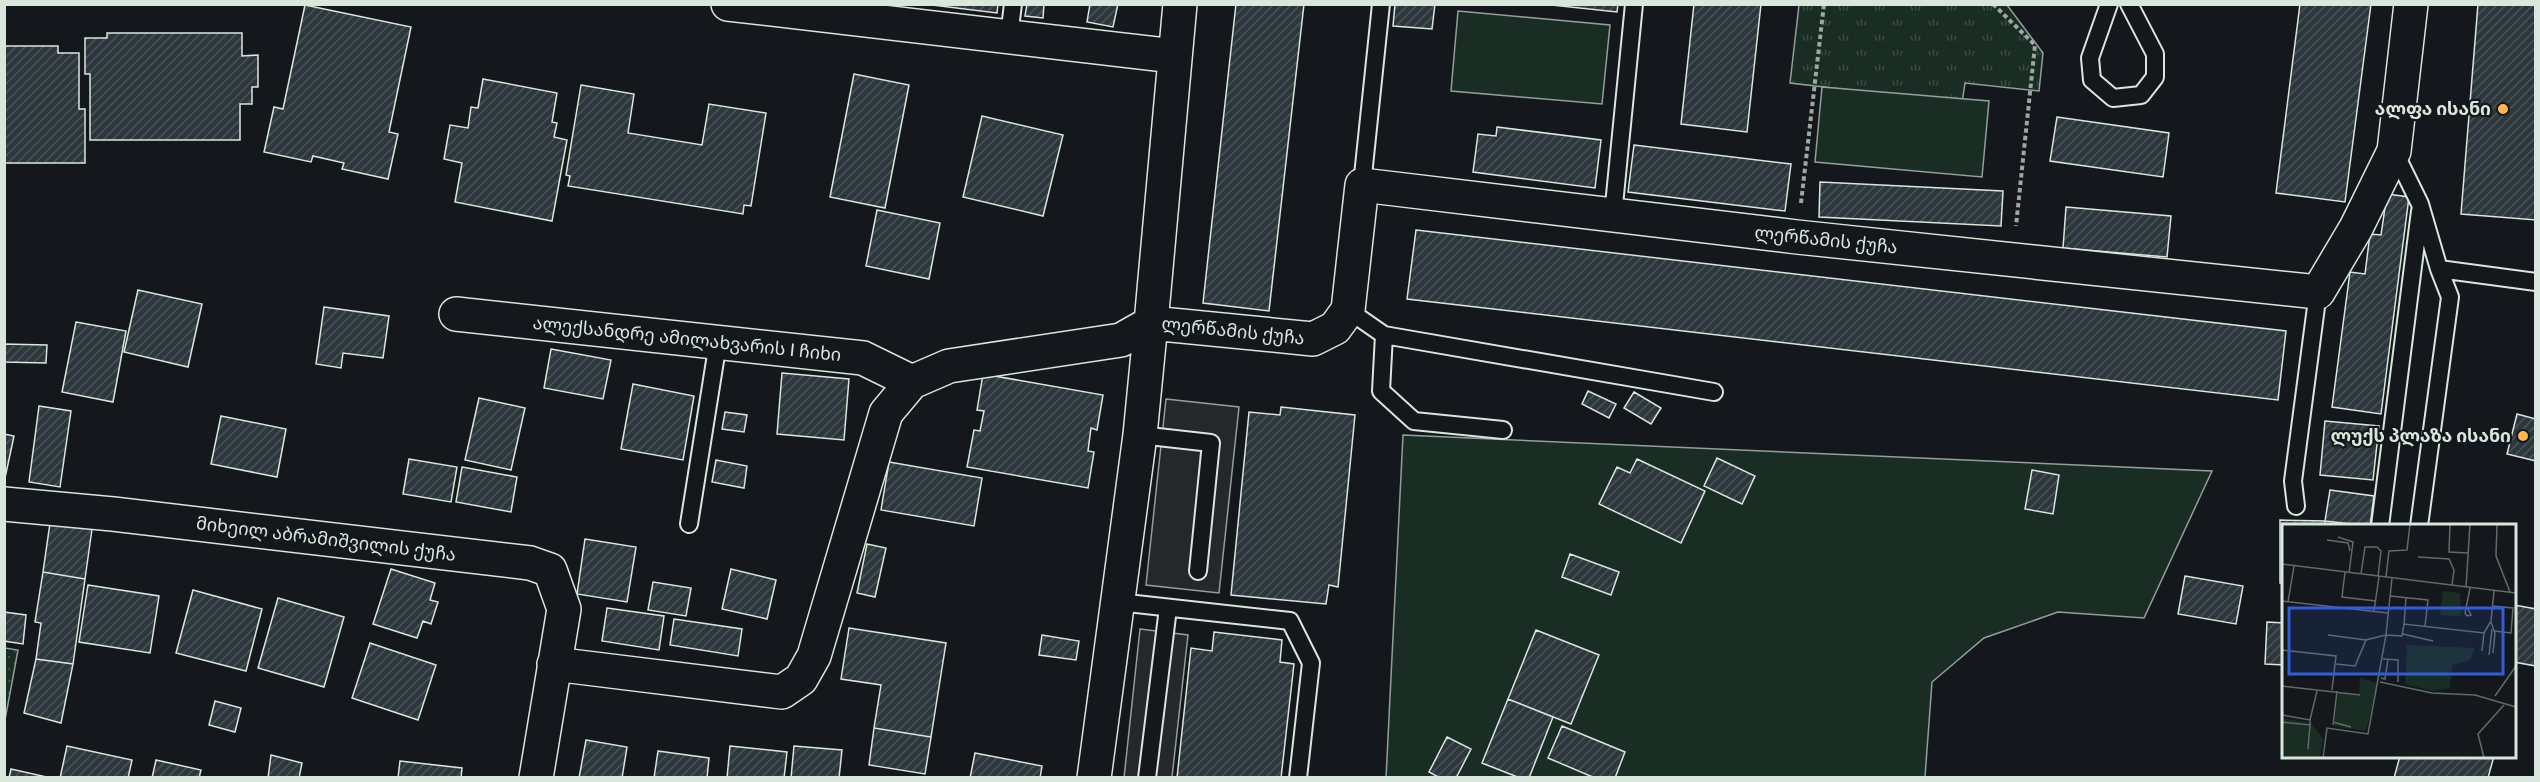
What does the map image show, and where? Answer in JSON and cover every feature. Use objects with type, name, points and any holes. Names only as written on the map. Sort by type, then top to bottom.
[{"type":"street","points":[[728,4],[1174,56]]},
{"type":"street","points":[[1094,777],[1140,435],[1180,4]]},
{"type":"street","points":[[2318,292],[2356,228],[2394,151],[2411,4]]},
{"type":"street","points":[[1348,310],[1362,185]]},
{"type":"street","name":"ლერწამის ქუჩა","points":[[1362,185],[2012,260],[2318,292]]},
{"type":"street","name":"ლერწამის ქუჩა","points":[[1151,323],[1313,339],[1335,328],[1348,310]]},
{"type":"street","name":"ალექსანდრე ამილახვარის I ჩიხი","points":[[456,314],[863,358],[912,382]]},
{"type":"street","points":[[536,777],[554,664],[782,692],[801,679],[814,656],[886,414],[912,382],[949,366],[1121,340],[1151,323]]},
{"type":"street","name":"მიხეილ აბრამიშვილის ქუჩა","points":[[4,504],[113,514],[530,563],[550,570],[564,609],[554,664]]},
{"type":"lane","points":[[1009,36],[1013,4]]},
{"type":"lane","points":[[1362,185],[1381,4]]},
{"type":"lane","points":[[1613,215],[1634,4]]},
{"type":"lane","points":[[2109,4],[2090,58],[2092,80],[2113,98],[2140,94],[2155,77],[2155,54],[2129,4]]},
{"type":"lane","points":[[2394,151],[2420,204],[2439,269],[2450,297],[2419,524]]},
{"type":"lane","points":[[2380,524],[2420,204]]},
{"type":"lane","points":[[2439,269],[2535,282]]},
{"type":"lane","points":[[2296,506],[2294,482],[2318,292]]},
{"type":"lane","points":[[1348,310],[1384,335],[1714,392]]},
{"type":"lane","points":[[1384,335],[1382,391],[1414,421],[1503,430]]},
{"type":"lane","points":[[689,524],[718,342]]},
{"type":"lane","points":[[1140,435],[1211,443],[1198,571]]},
{"type":"lane","points":[[1118,602],[1290,621],[1311,663],[1298,777]]},
{"type":"lane","points":[[1147,777],[1168,608]]},
{"type":"path","points":[[1806,163],[1824,4]]},
{"type":"path","points":[[1993,4],[2035,45],[2012,260]]},
{"type":"green space","points":[[1799,5],[2007,5],[2043,53],[2039,91],[1965,83],[1962,103],[1790,83]]},
{"type":"green space","points":[[1458,11],[1610,25],[1602,104],[1451,91]]},
{"type":"green space","points":[[1822,87],[1989,101],[1982,177],[1815,162]]},
{"type":"green space","points":[[1403,435],[2212,471],[2144,618],[2058,612],[1984,638],[1932,682],[1925,777],[1386,778]]},
{"type":"green space","points":[[4,648],[18,650],[5,720]]},
{"type":"shaded area","points":[[1166,399],[1239,407],[1219,593],[1146,585]]},
{"type":"shaded area","points":[[1140,629],[1188,635],[1172,777],[1124,778]]},
{"type":"building","points":[[924,4],[998,4],[997,13]]},
{"type":"building","points":[[1027,4],[1044,4],[1043,18],[1025,16]]},
{"type":"building","points":[[1090,4],[1118,4],[1113,27],[1087,22]]},
{"type":"building","points":[[1236,4],[1304,4],[1269,311],[1203,303]]},
{"type":"building","points":[[1395,4],[1435,4],[1432,29],[1393,26]]},
{"type":"building","points":[[1542,4],[1618,4],[1617,12]]},
{"type":"building","points":[[1694,4],[1761,4],[1747,132],[1681,124]]},
{"type":"building","points":[[2300,4],[2371,4],[2345,202],[2276,193]]},
{"type":"building","name":"ალფა ისანი","points":[[2478,4],[2536,4],[2536,220],[2461,214]]},
{"type":"building","points":[[305,5],[411,27],[389,132],[398,134],[388,179],[342,169],[344,163],[313,156],[311,162],[264,152],[274,107],[283,109]]},
{"type":"building","points":[[107,33],[242,33],[242,56],[258,55],[258,87],[252,87],[252,104],[240,104],[240,140],[90,140],[90,74],[85,74],[85,38],[107,38]]},
{"type":"building","points":[[4,46],[58,46],[58,53],[79,53],[79,109],[85,109],[85,163],[4,163]]},
{"type":"building","points":[[854,74],[909,85],[885,208],[830,197]]},
{"type":"building","points":[[483,79],[557,93],[552,122],[557,123],[554,137],[567,140],[552,221],[455,202],[462,163],[444,159],[450,125],[468,128],[471,107],[478,108]]},
{"type":"building","points":[[581,85],[634,94],[628,133],[702,145],[709,104],[766,113],[751,206],[744,205],[743,214],[568,186],[570,176],[566,175]]},
{"type":"building","points":[[982,116],[1063,135],[1043,216],[963,197]]},
{"type":"building","points":[[2057,117],[2169,133],[2163,177],[2050,161]]},
{"type":"building","points":[[1497,127],[1601,140],[1595,188],[1473,172],[1478,134],[1496,136]]},
{"type":"building","points":[[1634,145],[1791,164],[1785,211],[1628,192]]},
{"type":"building","points":[[1820,182],[2003,191],[2001,226],[1819,217]]},
{"type":"building","points":[[2387,194],[2409,197],[2381,414],[2332,407],[2350,272],[2365,274],[2370,234],[2381,235]]},
{"type":"building","points":[[2066,207],[2171,216],[2167,257],[2063,248]]},
{"type":"building","points":[[877,210],[940,223],[929,279],[866,266]]},
{"type":"building","points":[[1416,230],[2286,331],[2278,400],[1407,299]]},
{"type":"building","points":[[138,290],[202,304],[188,367],[124,352]]},
{"type":"building","points":[[324,307],[389,316],[383,358],[343,353],[341,368],[316,364]]},
{"type":"building","points":[[76,322],[126,331],[113,402],[62,392]]},
{"type":"building","points":[[4,344],[47,345],[46,363],[4,362]]},
{"type":"building","points":[[551,349],[611,360],[603,399],[544,388]]},
{"type":"building","points":[[782,373],[849,379],[844,440],[777,434]]},
{"type":"building","points":[[983,374],[1103,395],[1097,430],[1091,428],[1088,451],[1094,452],[1088,488],[967,467],[974,430],[980,431],[984,411],[977,410]]},
{"type":"building","points":[[633,384],[694,396],[683,460],[621,449]]},
{"type":"building","points":[[1588,391],[1616,404],[1609,418],[1582,404]]},
{"type":"building","points":[[1634,392],[1661,408],[1651,424],[1624,408]]},
{"type":"building","points":[[479,398],[525,408],[511,470],[465,460]]},
{"type":"building","points":[[39,406],[71,411],[60,487],[29,482]]},
{"type":"building","points":[[1281,407],[1355,415],[1338,587],[1329,585],[1326,604],[1231,595],[1249,412],[1280,415]]},
{"type":"building","points":[[725,412],[747,415],[744,432],[722,429]]},
{"type":"building","name":"ლუქს პლაზა ისანი","points":[[2517,414],[2536,419],[2536,461],[2507,454]]},
{"type":"building","points":[[221,416],[286,429],[277,477],[211,464]]},
{"type":"building","points":[[2325,421],[2379,426],[2373,480],[2320,475]]},
{"type":"building","points":[[4,434],[14,436],[5,478],[4,478]]},
{"type":"building","points":[[1717,458],[1755,476],[1742,504],[1704,486]]},
{"type":"building","points":[[409,459],[457,467],[451,502],[403,494]]},
{"type":"building","points":[[1637,459],[1705,491],[1681,543],[1599,504],[1617,467],[1630,473]]},
{"type":"building","points":[[716,460],[747,466],[744,488],[712,482]]},
{"type":"building","points":[[889,462],[982,478],[974,526],[881,510]]},
{"type":"building","points":[[462,467],[517,477],[511,512],[456,502]]},
{"type":"building","points":[[2032,470],[2059,475],[2053,514],[2025,509]]},
{"type":"building","points":[[2330,490],[2374,496],[2370,524],[2325,521]]},
{"type":"building","points":[[2280,520],[2325,521],[2325,524],[2282,524],[2282,583],[2280,583]]},
{"type":"building","points":[[50,523],[92,529],[85,579],[43,572]]},
{"type":"building","points":[[585,539],[636,547],[627,602],[577,594]]},
{"type":"building","points":[[867,544],[886,548],[875,597],[857,593]]},
{"type":"building","points":[[1570,554],[1619,572],[1611,595],[1562,577]]},
{"type":"building","points":[[391,569],[435,583],[430,600],[438,602],[431,624],[423,621],[417,638],[373,624]]},
{"type":"building","points":[[731,569],[776,580],[767,619],[722,609]]},
{"type":"building","points":[[43,572],[85,579],[73,664],[36,659],[41,623],[35,622]]},
{"type":"building","points":[[2185,576],[2243,586],[2236,624],[2178,614]]},
{"type":"building","points":[[653,582],[691,588],[686,616],[648,610]]},
{"type":"building","points":[[88,585],[159,596],[150,653],[79,642]]},
{"type":"building","points":[[193,590],[262,609],[246,671],[176,653]]},
{"type":"building","points":[[278,598],[344,617],[324,687],[258,668]]},
{"type":"building","points":[[2516,605],[2536,609],[2536,666],[2516,662]]},
{"type":"building","points":[[607,608],[664,616],[659,650],[602,641]]},
{"type":"building","points":[[4,612],[26,615],[23,644],[4,641]]},
{"type":"building","points":[[674,619],[742,629],[738,656],[670,645]]},
{"type":"building","points":[[2267,622],[2282,623],[2282,665],[2265,664]]},
{"type":"building","points":[[849,628],[946,643],[931,737],[874,728],[881,685],[841,679]]},
{"type":"building","points":[[1536,630],[1599,655],[1571,724],[1508,699]]},
{"type":"building","points":[[1214,632],[1282,640],[1280,662],[1294,664],[1281,778],[1177,778],[1191,648],[1212,651]]},
{"type":"building","points":[[1042,635],[1079,641],[1076,660],[1039,655]]},
{"type":"building","points":[[370,643],[436,665],[418,720],[352,698]]},
{"type":"building","points":[[36,659],[73,664],[61,723],[24,713]]},
{"type":"building","points":[[1508,699],[1553,717],[1529,778],[1520,778],[1482,763]]},
{"type":"building","points":[[215,701],[241,708],[235,732],[209,725]]},
{"type":"building","points":[[1562,726],[1625,752],[1615,778],[1595,778],[1548,758]]},
{"type":"building","points":[[874,728],[931,737],[925,774],[869,765]]},
{"type":"building","points":[[1447,737],[1471,749],[1456,778],[1440,778],[1429,772]]},
{"type":"building","points":[[586,740],[627,747],[622,778],[579,778]]},
{"type":"building","points":[[67,746],[132,760],[128,778],[60,778]]},
{"type":"building","points":[[730,746],[787,752],[784,778],[727,778]]},
{"type":"building","points":[[794,746],[842,750],[839,778],[791,778]]},
{"type":"building","points":[[658,751],[709,758],[707,778],[654,778]]},
{"type":"building","points":[[975,753],[1042,766],[1040,778],[970,778]]},
{"type":"building","points":[[271,755],[302,763],[299,778],[268,778]]},
{"type":"building","points":[[2399,758],[2493,758],[2488,778],[2394,778]]},
{"type":"building","points":[[156,760],[201,770],[199,778],[152,778]]},
{"type":"building","points":[[400,761],[462,768],[461,778],[398,778]]},
{"type":"building","points":[[11,769],[47,777],[47,778],[9,778]]},
{"type":"place","name":"ალფა ისანი","points":[[2503,109]]},
{"type":"place","name":"ლუქს პლაზა ისანი","points":[[2523,436]]}]
